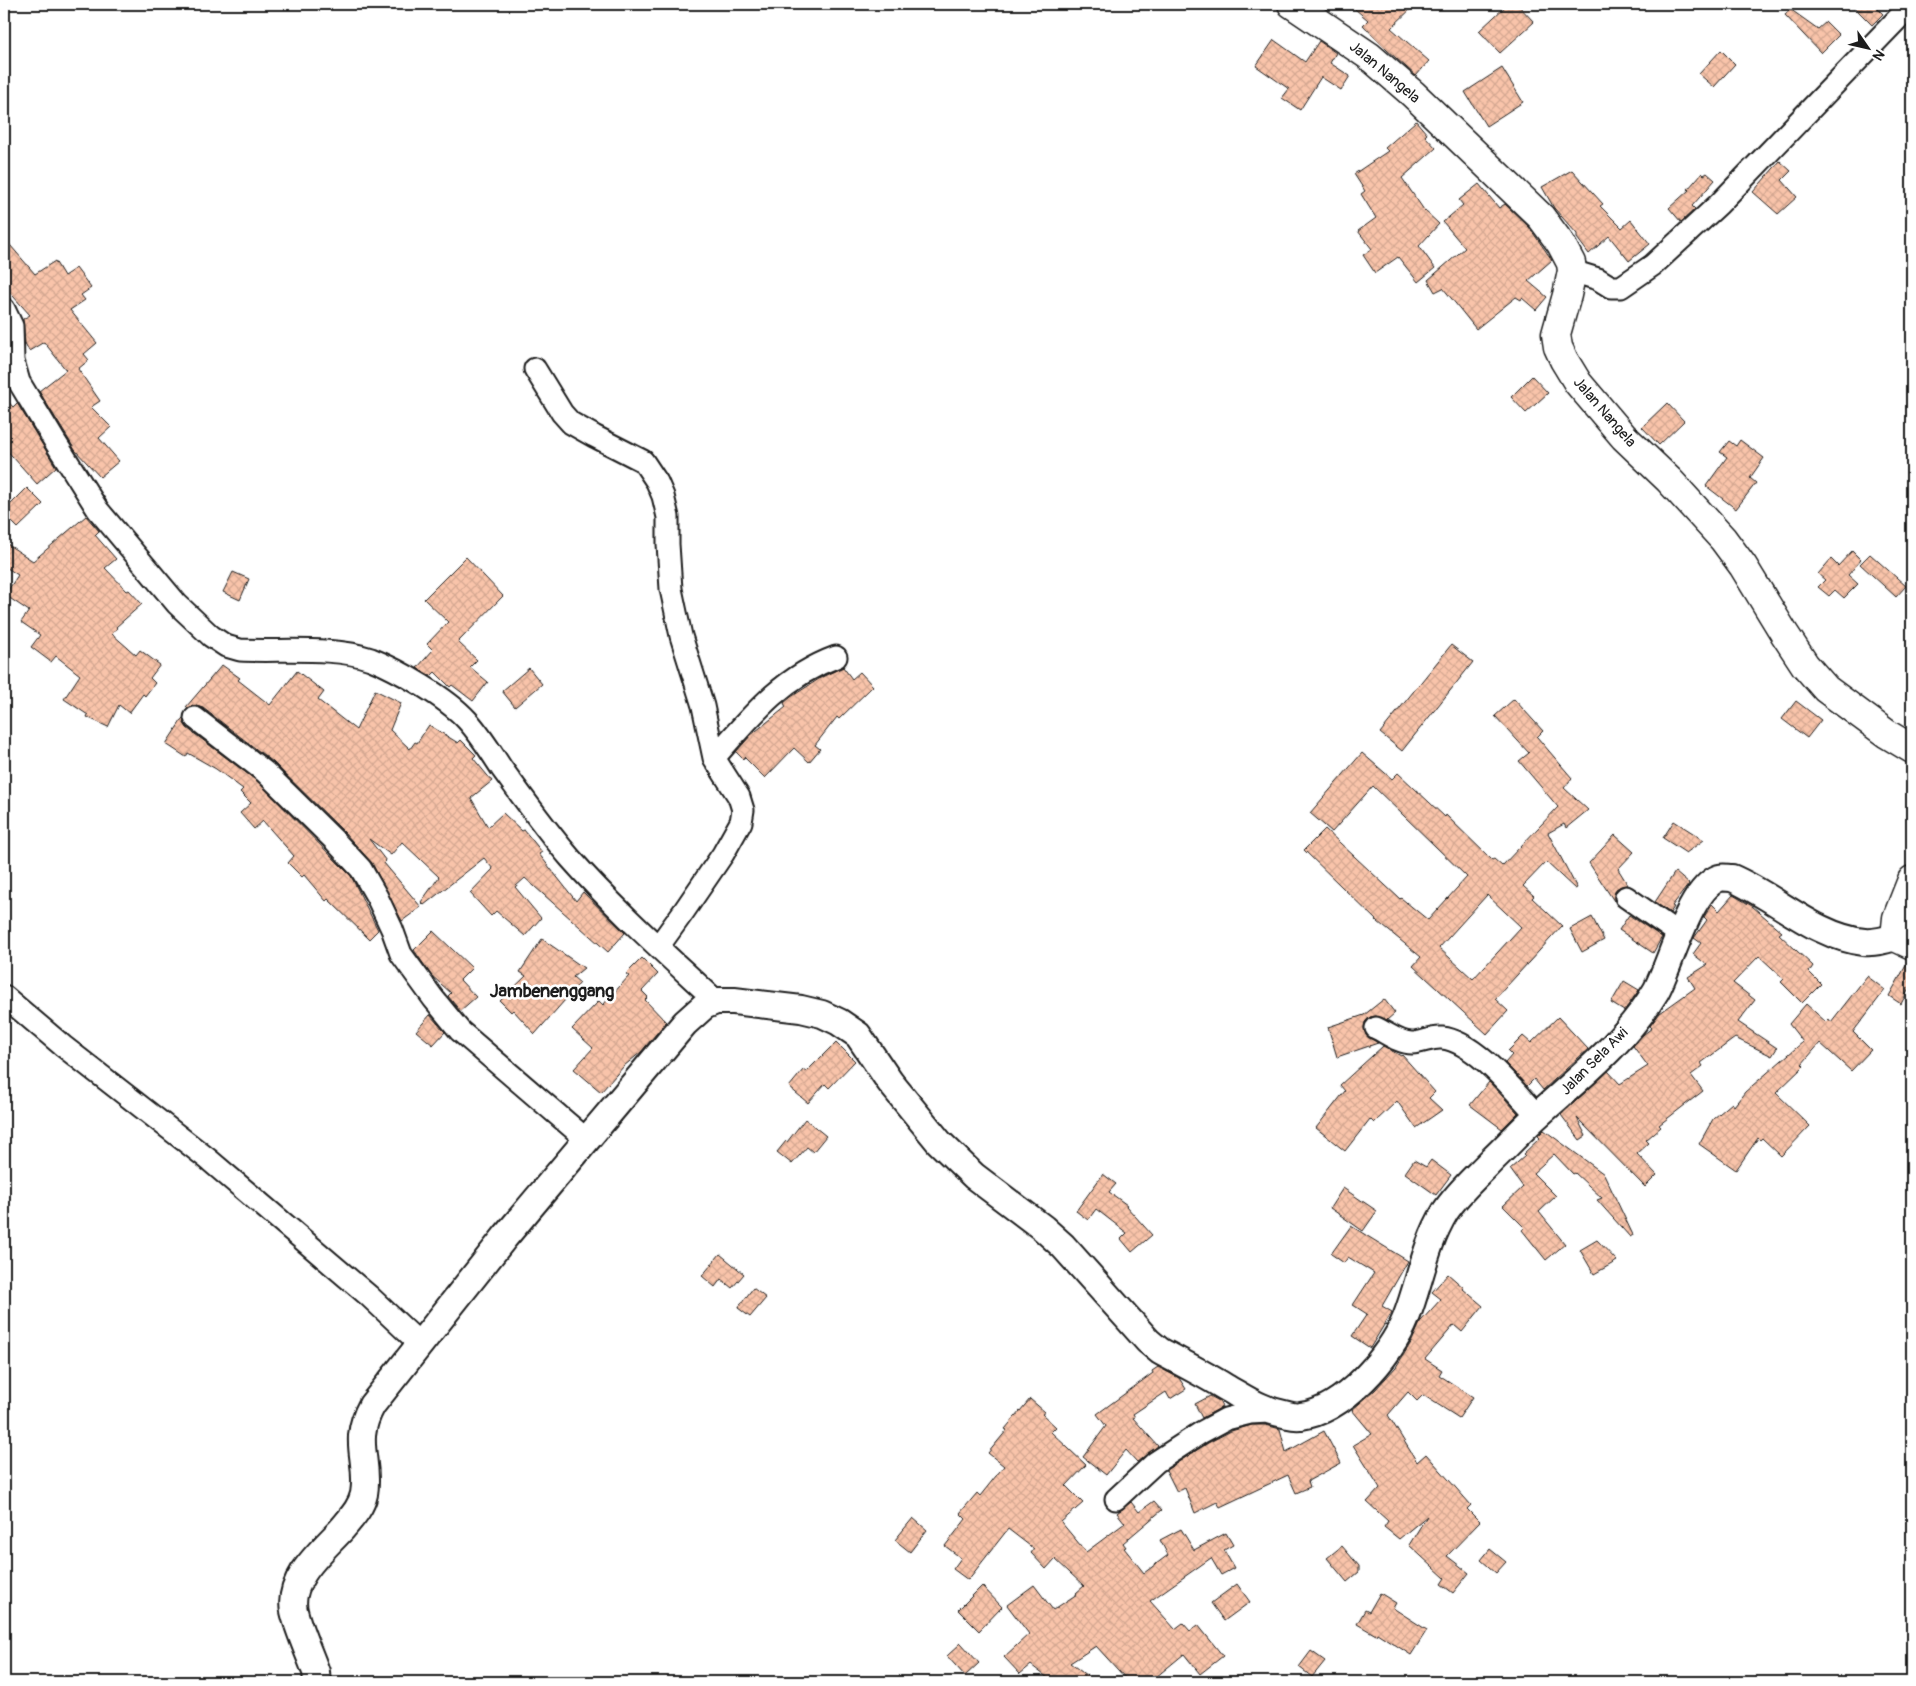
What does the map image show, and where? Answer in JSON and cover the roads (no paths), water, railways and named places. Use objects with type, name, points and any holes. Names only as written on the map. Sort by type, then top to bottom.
[{"type":"main road","name":"Jalan Nangela","points":[[1292,4],[1369,56],[1414,94],[1541,217],[1568,255],[1572,271],[1556,334],[1558,347],[1578,383],[1624,437],[1669,480],[1723,539],[1784,633],[1826,690],[1887,734],[1912,749]]},
{"type":"main road","points":[[1904,941],[1897,918],[1912,880]]},
{"type":"street","points":[[1572,271],[1598,279],[1611,288],[1622,287],[1653,266],[1719,204],[1912,4]]},
{"type":"street","points":[[4,309],[12,326],[13,361],[19,382],[98,510],[177,604],[211,636],[226,646],[240,650],[353,654],[372,660],[395,671],[450,706],[466,719],[478,734],[531,808],[570,858],[658,947],[716,1001]]},
{"type":"street","points":[[535,368],[562,414],[571,423],[643,460],[663,496],[668,516],[671,589],[681,636],[703,706],[714,758],[738,796],[744,810],[743,816],[723,854],[658,947]]},
{"type":"street","points":[[714,758],[759,706],[797,677],[820,664],[836,658]]},
{"type":"street","points":[[195,718],[265,772],[335,841],[360,869],[377,897],[401,954],[460,1031],[587,1140]]},
{"type":"street","name":"Jalan Sela Awi","points":[[1269,1412],[1300,1417],[1323,1410],[1353,1390],[1371,1371],[1400,1329],[1433,1234],[1453,1199],[1537,1115],[1588,1071],[1622,1038],[1656,990],[1679,934],[1703,892],[1720,878],[1732,878],[1742,882],[1815,925],[1851,940],[1866,942],[1904,941]]},
{"type":"street","points":[[1626,897],[1679,934]]},
{"type":"street","points":[[4,996],[63,1046],[208,1159],[369,1296],[420,1344]]},
{"type":"street","points":[[317,1682],[316,1672],[293,1609],[294,1591],[302,1576],[358,1510],[364,1495],[365,1477],[361,1436],[366,1415],[505,1237],[685,1022],[704,1006],[716,1001],[775,1005],[822,1014],[840,1022],[858,1035],[890,1082],[939,1142],[974,1176],[1043,1228],[1062,1246],[1148,1341],[1160,1351],[1269,1412]]},
{"type":"street","points":[[1376,1028],[1401,1041],[1412,1043],[1436,1038],[1458,1042],[1475,1052],[1537,1115]]},
{"type":"street","points":[[1116,1499],[1156,1462],[1226,1418],[1250,1413],[1269,1412]]},
{"type":"district","name":"Jambenenggang","points":[[552,991]]}]
